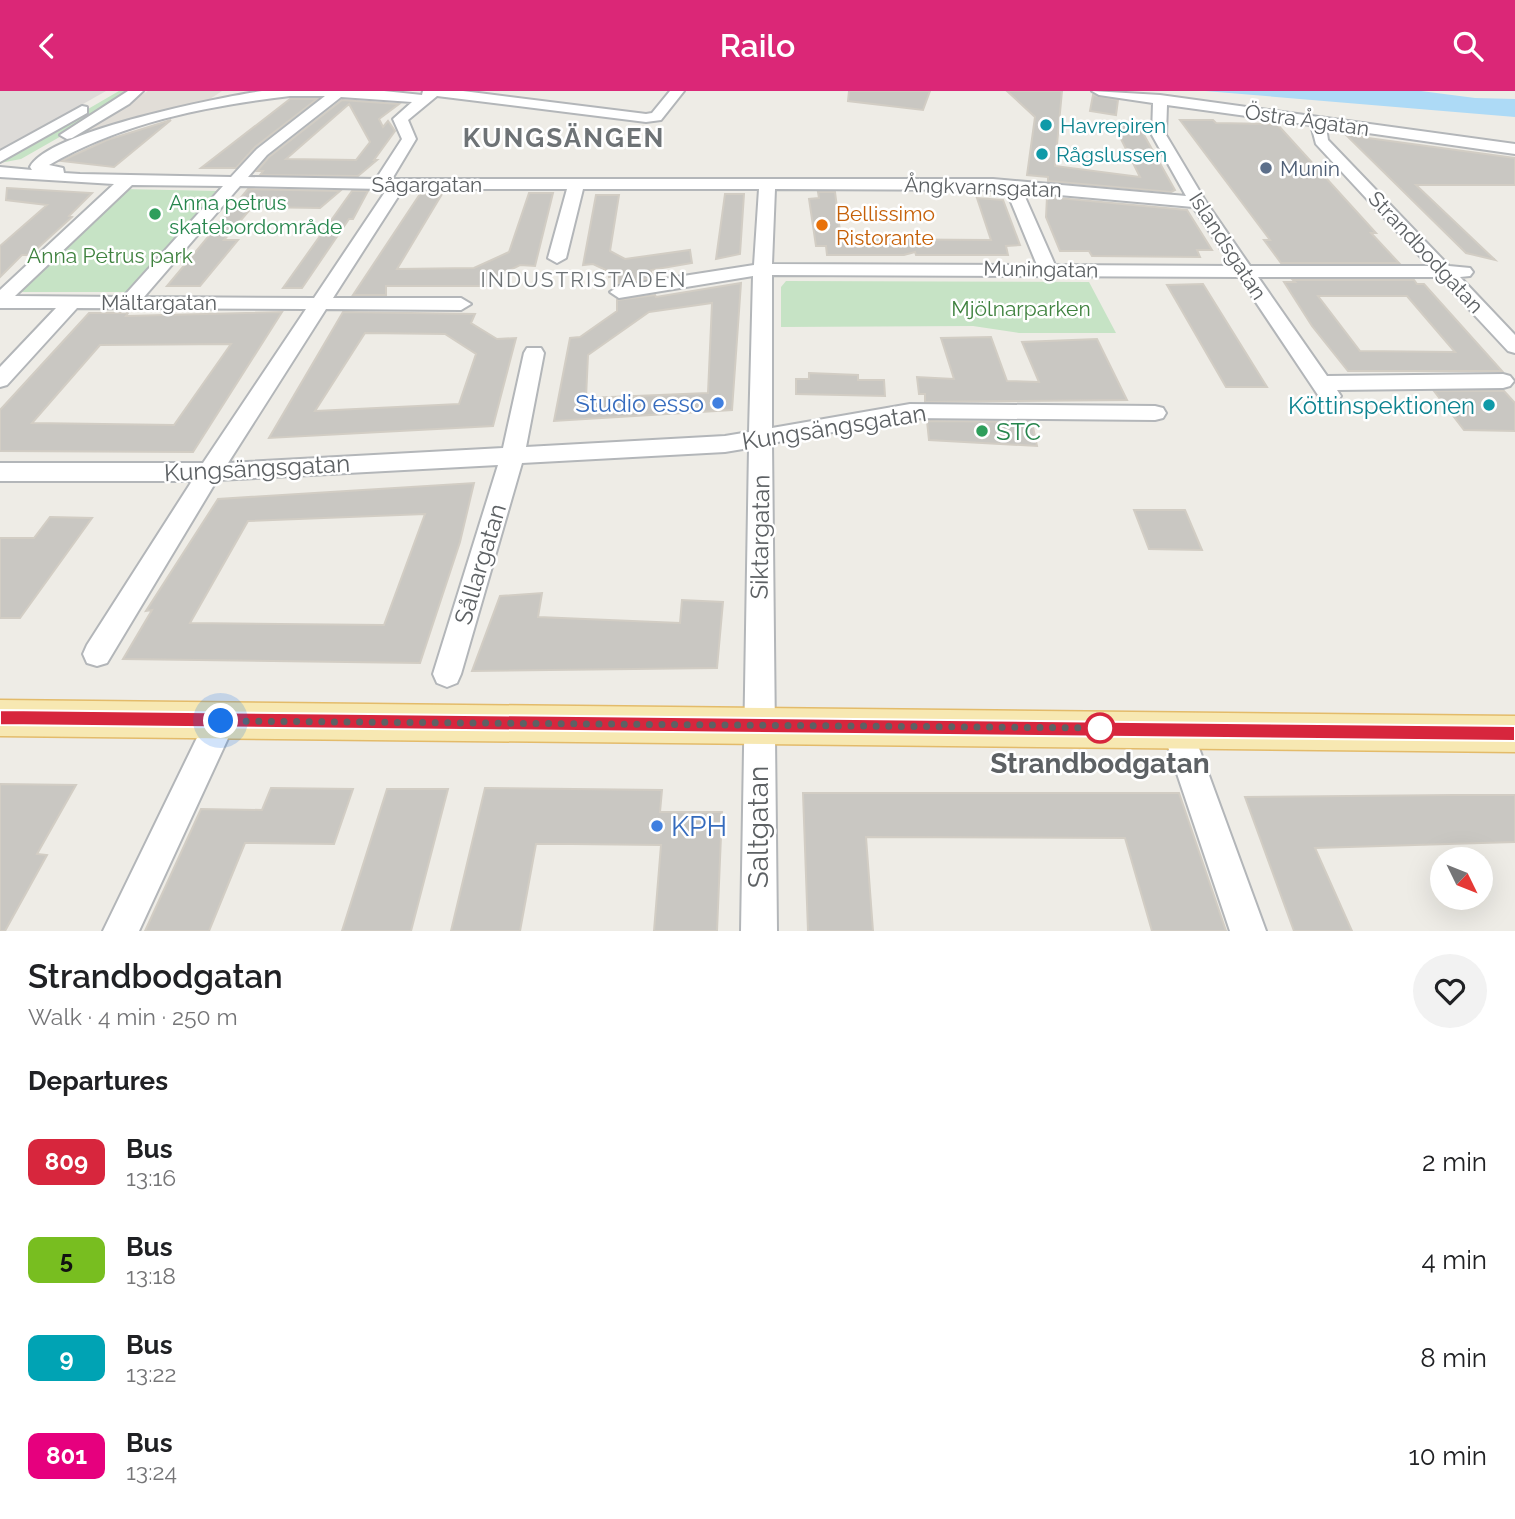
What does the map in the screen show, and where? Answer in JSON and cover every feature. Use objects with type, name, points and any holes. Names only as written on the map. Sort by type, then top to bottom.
[{"type":"main road","points":[[0,718],[1515,734]]},
{"type":"street","points":[[1,168],[116,91]]},
{"type":"street","points":[[1,168],[124,101],[135,91]]},
{"type":"street","points":[[129,302],[262,152],[340,91],[494,95],[656,117],[677,91]]},
{"type":"street","name":"Sågargatan","points":[[68,178],[64,172],[38,167],[39,164],[69,147],[100,135],[199,107],[290,92],[340,91]]},
{"type":"street","name":"Östra Ågatan","points":[[1099,91],[1515,149]]},
{"type":"street","points":[[97,654],[319,302],[389,184],[409,139],[400,119],[430,94]]},
{"type":"street","name":"Islandsgatan","points":[[1160,99],[1159,135],[1198,202],[1326,389],[1503,381]]},
{"type":"street","name":"Strandbodgatan","points":[[1318,122],[1321,141],[1515,347]]},
{"type":"street","name":"Sågargatan","points":[[1,168],[68,178],[128,180],[389,184],[767,183]]},
{"type":"street","points":[[0,301],[128,180]]},
{"type":"street","name":"Ångkvarnsgatan","points":[[767,183],[1018,185],[1198,202]]},
{"type":"street","name":"Siktargatan","points":[[758,724],[767,183]]},
{"type":"street","points":[[557,258],[576,184]]},
{"type":"street","points":[[1018,185],[1017,197],[1048,269]]},
{"type":"street","name":"Muningatan","points":[[619,292],[764,269],[1464,272]]},
{"type":"street","name":"Mältargatan","points":[[0,301],[461,304]]},
{"type":"street","points":[[0,380],[72,302]]},
{"type":"street","points":[[513,455],[534,353]]},
{"type":"street","name":"Kungsängsgatan","points":[[0,472],[210,472],[725,444],[910,411],[1155,413]]},
{"type":"street","name":"Sållargatan","points":[[447,674],[513,455]]},
{"type":"street","points":[[121,931],[221,721]]},
{"type":"street","name":"Saltgatan","points":[[758,724],[759,931]]},
{"type":"street","points":[[1177,729],[1248,931]]},
{"type":"shaded area","points":[[0,91],[106,91],[0,151]]},
{"type":"shaded area","points":[[148,91],[222,91],[204,103],[129,120],[64,144]]},
{"type":"green space","points":[[119,91],[132,91],[121,102],[21,159],[0,163],[2,159]]},
{"type":"green space","name":"Anna Petrus park","points":[[122,189],[217,191],[126,292],[18,292]]},
{"type":"green space","name":"Mjölnarparken","points":[[786,281],[1089,282],[1116,333],[1019,333],[973,326],[781,327],[781,287]]},
{"type":"water","points":[[1205,91],[1421,91],[1475,98],[1515,99],[1515,117]]},
{"type":"building","points":[[849,91],[930,91],[923,110],[848,101]]},
{"type":"building","points":[[1007,91],[1062,91],[1055,166],[1140,177],[1113,123],[1140,128],[1175,190],[1171,192],[1048,181],[1048,177],[1027,175],[1035,117]]},
{"type":"building","points":[[1093,95],[1118,100],[1116,115],[1090,111]]},
{"type":"building","points":[[290,99],[317,99],[255,147],[236,168],[201,168]]},
{"type":"building","points":[[342,100],[399,104],[379,119],[383,127],[388,121],[395,131],[374,160],[377,160],[358,176],[260,175],[263,171],[257,171],[269,157]],"holes":[[[349,104],[370,142],[356,160],[286,159]]]},
{"type":"building","points":[[171,120],[114,167],[61,161],[107,140]]},
{"type":"building","name":"Munin","points":[[1180,120],[1277,124],[1376,233],[1371,233],[1399,263],[1281,263],[1264,240],[1270,240]]},
{"type":"building","points":[[1346,135],[1515,158],[1515,185],[1416,185],[1495,260],[1466,253]]},
{"type":"building","points":[[7,188],[92,193],[69,216],[72,217],[30,255],[22,255],[0,277],[0,246],[47,205],[6,200]]},
{"type":"building","points":[[248,189],[340,191],[320,208],[252,207],[224,240],[238,240],[200,286],[167,286]]},
{"type":"building","points":[[352,191],[368,191],[353,219],[349,219],[302,288],[283,288]]},
{"type":"building","points":[[818,192],[835,192],[841,239],[991,240],[977,198],[1003,200],[1020,245],[1006,246],[1008,255],[916,255],[915,252],[904,255],[827,255],[826,246],[816,246],[809,199],[819,198]]},
{"type":"building","points":[[529,193],[553,193],[535,266],[520,265],[491,280],[490,286],[386,286],[386,295],[353,295],[420,194],[442,194],[397,269],[474,268],[509,252]]},
{"type":"building","points":[[725,194],[744,194],[740,254],[716,259]]},
{"type":"building","points":[[596,195],[619,195],[610,251],[625,259],[690,250],[692,263],[651,270],[652,278],[618,284],[618,275],[609,277],[608,271],[593,264],[583,265]]},
{"type":"building","points":[[1047,197],[1187,210],[1212,250],[1197,250],[1200,257],[1092,256],[1089,251],[1060,251],[1046,217]]},
{"type":"building","points":[[1293,280],[1414,280],[1417,284],[1424,284],[1502,371],[1348,371],[1312,326],[1284,282],[1295,282]],"holes":[[[1318,296],[1407,296],[1455,352],[1360,351]]]},
{"type":"building","points":[[741,283],[732,410],[554,421],[570,338],[580,337],[617,311],[617,300],[656,297]],"holes":[[[712,303],[708,393],[586,398],[588,355],[649,312]]]},
{"type":"building","points":[[1203,284],[1267,387],[1226,387],[1167,285]]},
{"type":"building","points":[[282,312],[193,452],[0,451],[0,410],[89,313],[128,313],[126,316]],"holes":[[[231,344],[174,425],[32,423],[100,345]]]},
{"type":"building","points":[[343,312],[475,314],[471,323],[497,339],[516,338],[493,426],[269,438]],"holes":[[[365,333],[445,334],[476,354],[459,404],[315,411]]]},
{"type":"building","points":[[991,337],[1007,381],[1039,382],[1022,342],[1097,339],[1127,400],[925,402],[925,394],[919,394],[917,377],[954,379],[941,338]]},
{"type":"building","points":[[809,373],[858,375],[858,380],[884,380],[885,396],[796,394],[796,379],[809,379]]},
{"type":"building","points":[[1434,391],[1504,391],[1515,403],[1515,431],[1464,430]]},
{"type":"building","points":[[927,421],[1032,422],[1037,446],[929,440]]},
{"type":"building","points":[[474,483],[460,542],[420,663],[123,659],[152,610],[146,611],[218,499]],"holes":[[[425,514],[384,625],[190,623],[248,521]]]},
{"type":"building","points":[[1134,510],[1185,510],[1202,550],[1149,549]]},
{"type":"building","points":[[50,517],[92,518],[20,618],[0,618],[0,538],[34,538]]},
{"type":"building","points":[[542,593],[538,617],[680,623],[682,600],[723,602],[717,668],[472,671],[500,596]]},
{"type":"building","points":[[0,784],[76,785],[37,854],[47,855],[5,931],[0,931]]},
{"type":"building","points":[[271,788],[353,789],[334,844],[245,843],[209,931],[145,931],[201,809],[262,810]]},
{"type":"building","points":[[485,788],[662,790],[660,812],[722,812],[717,931],[654,931],[661,845],[536,844],[520,931],[451,931]]},
{"type":"building","points":[[387,789],[448,789],[411,931],[342,931]]},
{"type":"building","points":[[803,793],[1179,793],[1226,931],[1152,931],[1125,838],[866,837],[873,931],[808,931]]},
{"type":"building","points":[[1515,795],[1515,842],[1315,848],[1352,931],[1294,931],[1245,797]]},
{"type":"bus line","name":"809","points":[[0,718],[1150,728],[1515,734]]},
{"type":"place","name":"Havrepiren","points":[[1046,125]]},
{"type":"place","name":"Rågslussen","points":[[1042,154]]},
{"type":"place","name":"Munin","points":[[1266,168]]},
{"type":"place","name":"Anna petrus skatebordområde","points":[[155,214]]},
{"type":"place","name":"Bellissimo Ristorante","points":[[822,225]]},
{"type":"place","name":"Studio esso","points":[[718,403]]},
{"type":"place","name":"Köttinspektionen","points":[[1489,405]]},
{"type":"place","name":"STC","points":[[982,431]]},
{"type":"place","name":"Strandbodgatan","points":[[1100,728]]},
{"type":"place","name":"KPH","points":[[657,826]]},
{"type":"district","name":"KUNGSÄNGEN","points":[[564,138]]},
{"type":"district","name":"INDUSTRISTADEN","points":[[584,279]]},
{"type":"route","points":[[221,721],[1100,728]]}]
